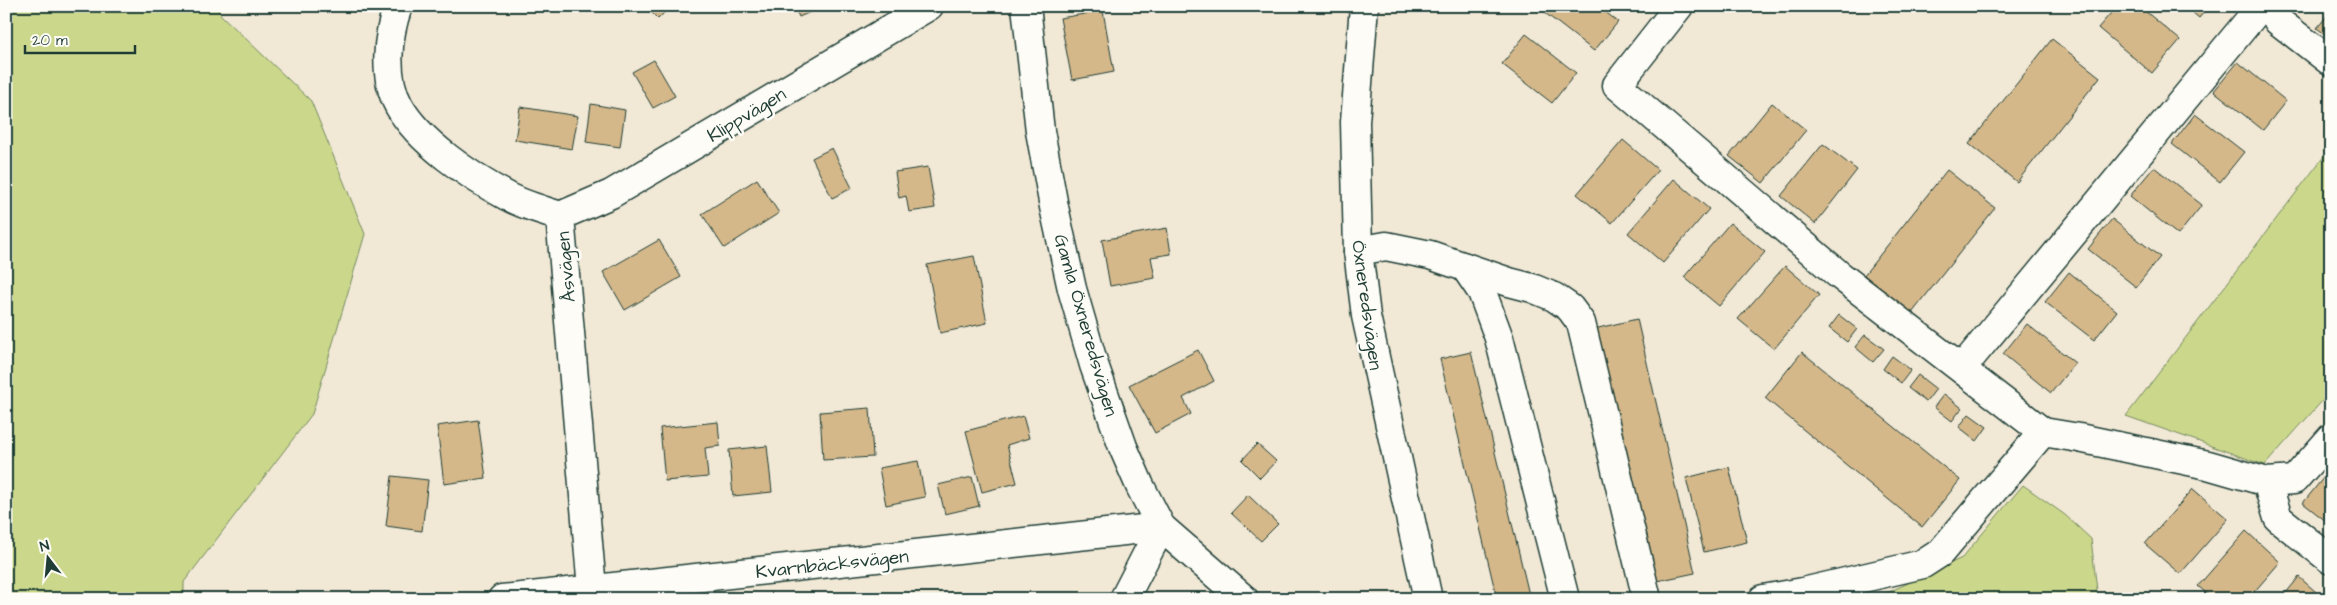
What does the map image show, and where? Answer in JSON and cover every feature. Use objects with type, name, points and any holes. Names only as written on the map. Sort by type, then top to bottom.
[{"type":"street","name":"Åsvägen","points":[[398,6],[390,42],[389,66],[392,86],[399,106],[415,127],[438,150],[500,192],[560,216],[592,589]]},
{"type":"street","name":"Klippvägen","points":[[560,216],[611,194],[929,6]]},
{"type":"street","name":"Gamla Öxneredsvägen","points":[[1026,6],[1040,131],[1072,289],[1094,365],[1123,447],[1161,527],[1244,599]]},
{"type":"street","name":"Öxneredsvägen","points":[[1364,6],[1356,122],[1358,251],[1370,335],[1428,599]]},
{"type":"street","points":[[1679,6],[1617,84],[1838,274],[2043,432],[2208,465],[2267,482],[2294,480],[2331,438]]},
{"type":"street","points":[[1962,368],[2261,6]]},
{"type":"street","points":[[2271,6],[2278,21],[2331,62]]},
{"type":"street","points":[[1358,251],[1386,246],[1430,255],[1532,288],[1554,297],[1570,308],[1581,323],[1646,599]]},
{"type":"street","points":[[1465,267],[1482,292],[1499,338],[1565,599]]},
{"type":"street","points":[[1763,599],[1803,592],[1923,564],[1940,553],[2043,432]]},
{"type":"street","points":[[2267,482],[2278,518],[2331,560]]},
{"type":"street","name":"Kvarnbäcksvägen","points":[[502,599],[1161,527]]},
{"type":"street","points":[[1124,599],[1161,527]]},
{"type":"green space","points":[[6,6],[216,6],[221,15],[311,101],[365,234],[312,414],[184,582],[184,599],[6,599]]},
{"type":"green space","points":[[2331,147],[2331,391],[2265,465],[2126,416]]},
{"type":"green space","points":[[2023,485],[2065,515],[2091,539],[2098,599],[1868,599],[1878,597],[1962,558]]},
{"type":"building","points":[[645,6],[671,6],[658,19]]},
{"type":"building","points":[[794,6],[814,6],[815,10],[799,17]]},
{"type":"building","points":[[1550,6],[1598,6],[1618,22],[1594,51],[1545,13]]},
{"type":"building","points":[[2117,6],[2139,6],[2180,40],[2152,73],[2098,28]]},
{"type":"building","points":[[2185,6],[2209,6],[2199,18]]},
{"type":"building","points":[[1103,11],[1114,72],[1072,80],[1060,18]]},
{"type":"building","points":[[2331,11],[2331,39],[2317,28]]},
{"type":"building","points":[[1526,34],[1576,73],[1552,103],[1502,64]]},
{"type":"building","points":[[2052,39],[2100,77],[2017,182],[1969,144]]},
{"type":"building","points":[[654,60],[675,96],[653,108],[632,72]]},
{"type":"building","points":[[2238,62],[2286,101],[2263,130],[2214,91]]},
{"type":"building","points":[[1772,103],[1806,130],[1763,183],[1729,156]]},
{"type":"building","points":[[591,104],[625,110],[620,147],[586,142]]},
{"type":"building","points":[[520,107],[578,116],[572,149],[515,140]]},
{"type":"building","points":[[2195,114],[2244,152],[2220,182],[2172,144]]},
{"type":"building","points":[[1623,140],[1658,170],[1612,223],[1577,194]]},
{"type":"building","points":[[1823,144],[1857,170],[1815,224],[1781,196]]},
{"type":"building","points":[[832,148],[852,188],[832,198],[812,158]]},
{"type":"building","points":[[928,167],[935,208],[909,212],[906,196],[899,198],[895,172]]},
{"type":"building","points":[[2154,167],[2202,205],[2178,235],[2130,196]]},
{"type":"building","points":[[1947,170],[1995,208],[1912,313],[1864,275]]},
{"type":"building","points":[[757,179],[779,213],[724,248],[702,214]]},
{"type":"building","points":[[1674,179],[1709,209],[1663,263],[1628,233]]},
{"type":"building","points":[[2112,219],[2160,257],[2136,287],[2088,249]]},
{"type":"building","points":[[1730,223],[1765,252],[1719,306],[1684,277]]},
{"type":"building","points":[[1167,228],[1171,254],[1151,257],[1155,278],[1110,286],[1102,240]]},
{"type":"building","points":[[659,240],[681,277],[625,310],[603,272]]},
{"type":"building","points":[[974,256],[987,323],[940,333],[927,265]]},
{"type":"building","points":[[1785,266],[1819,295],[1774,349],[1738,319]]},
{"type":"building","points":[[2069,272],[2117,311],[2094,340],[2045,302]]},
{"type":"building","points":[[1839,315],[1857,329],[1847,342],[1829,328]]},
{"type":"building","points":[[1637,319],[1695,573],[1652,582],[1594,329]]},
{"type":"building","points":[[2027,324],[2075,363],[2051,393],[2003,354]]},
{"type":"building","points":[[1865,335],[1884,349],[1873,362],[1855,347]]},
{"type":"building","points":[[1198,350],[1214,381],[1183,398],[1191,414],[1155,433],[1129,385]]},
{"type":"building","points":[[1471,352],[1530,599],[1497,599],[1440,359]]},
{"type":"building","points":[[1802,352],[1960,480],[1922,527],[1765,398]]},
{"type":"building","points":[[1892,356],[1911,370],[1901,383],[1883,369]]},
{"type":"building","points":[[1918,375],[1936,389],[1926,402],[1908,388]]},
{"type":"building","points":[[1944,394],[1962,408],[1952,421],[1934,407]]},
{"type":"building","points":[[870,408],[873,457],[823,460],[820,412]]},
{"type":"building","points":[[1969,414],[1987,427],[1977,441],[1959,427]]},
{"type":"building","points":[[1023,416],[1029,438],[1007,445],[1017,483],[982,492],[966,431]]},
{"type":"building","points":[[478,420],[486,478],[444,484],[437,426]]},
{"type":"building","points":[[718,422],[720,446],[705,448],[708,477],[665,481],[660,428]]},
{"type":"building","points":[[1257,444],[1276,461],[1260,478],[1242,460]]},
{"type":"building","points":[[767,446],[772,492],[733,496],[729,450]]},
{"type":"building","points":[[918,461],[925,497],[886,505],[879,468]]},
{"type":"building","points":[[1729,467],[1747,542],[1704,552],[1686,478]]},
{"type":"building","points":[[2328,472],[2331,474],[2331,525],[2303,503]]},
{"type":"building","points":[[392,476],[428,480],[422,531],[386,526]]},
{"type":"building","points":[[972,477],[979,506],[945,514],[938,485]]},
{"type":"building","points":[[2193,489],[2228,519],[2180,574],[2145,544]]},
{"type":"building","points":[[1248,495],[1278,524],[1261,541],[1231,513]]},
{"type":"building","points":[[2246,531],[2280,562],[2248,599],[2213,599],[2198,586]]},
{"type":"building","points":[[2299,577],[2324,599],[2281,599]]}]
